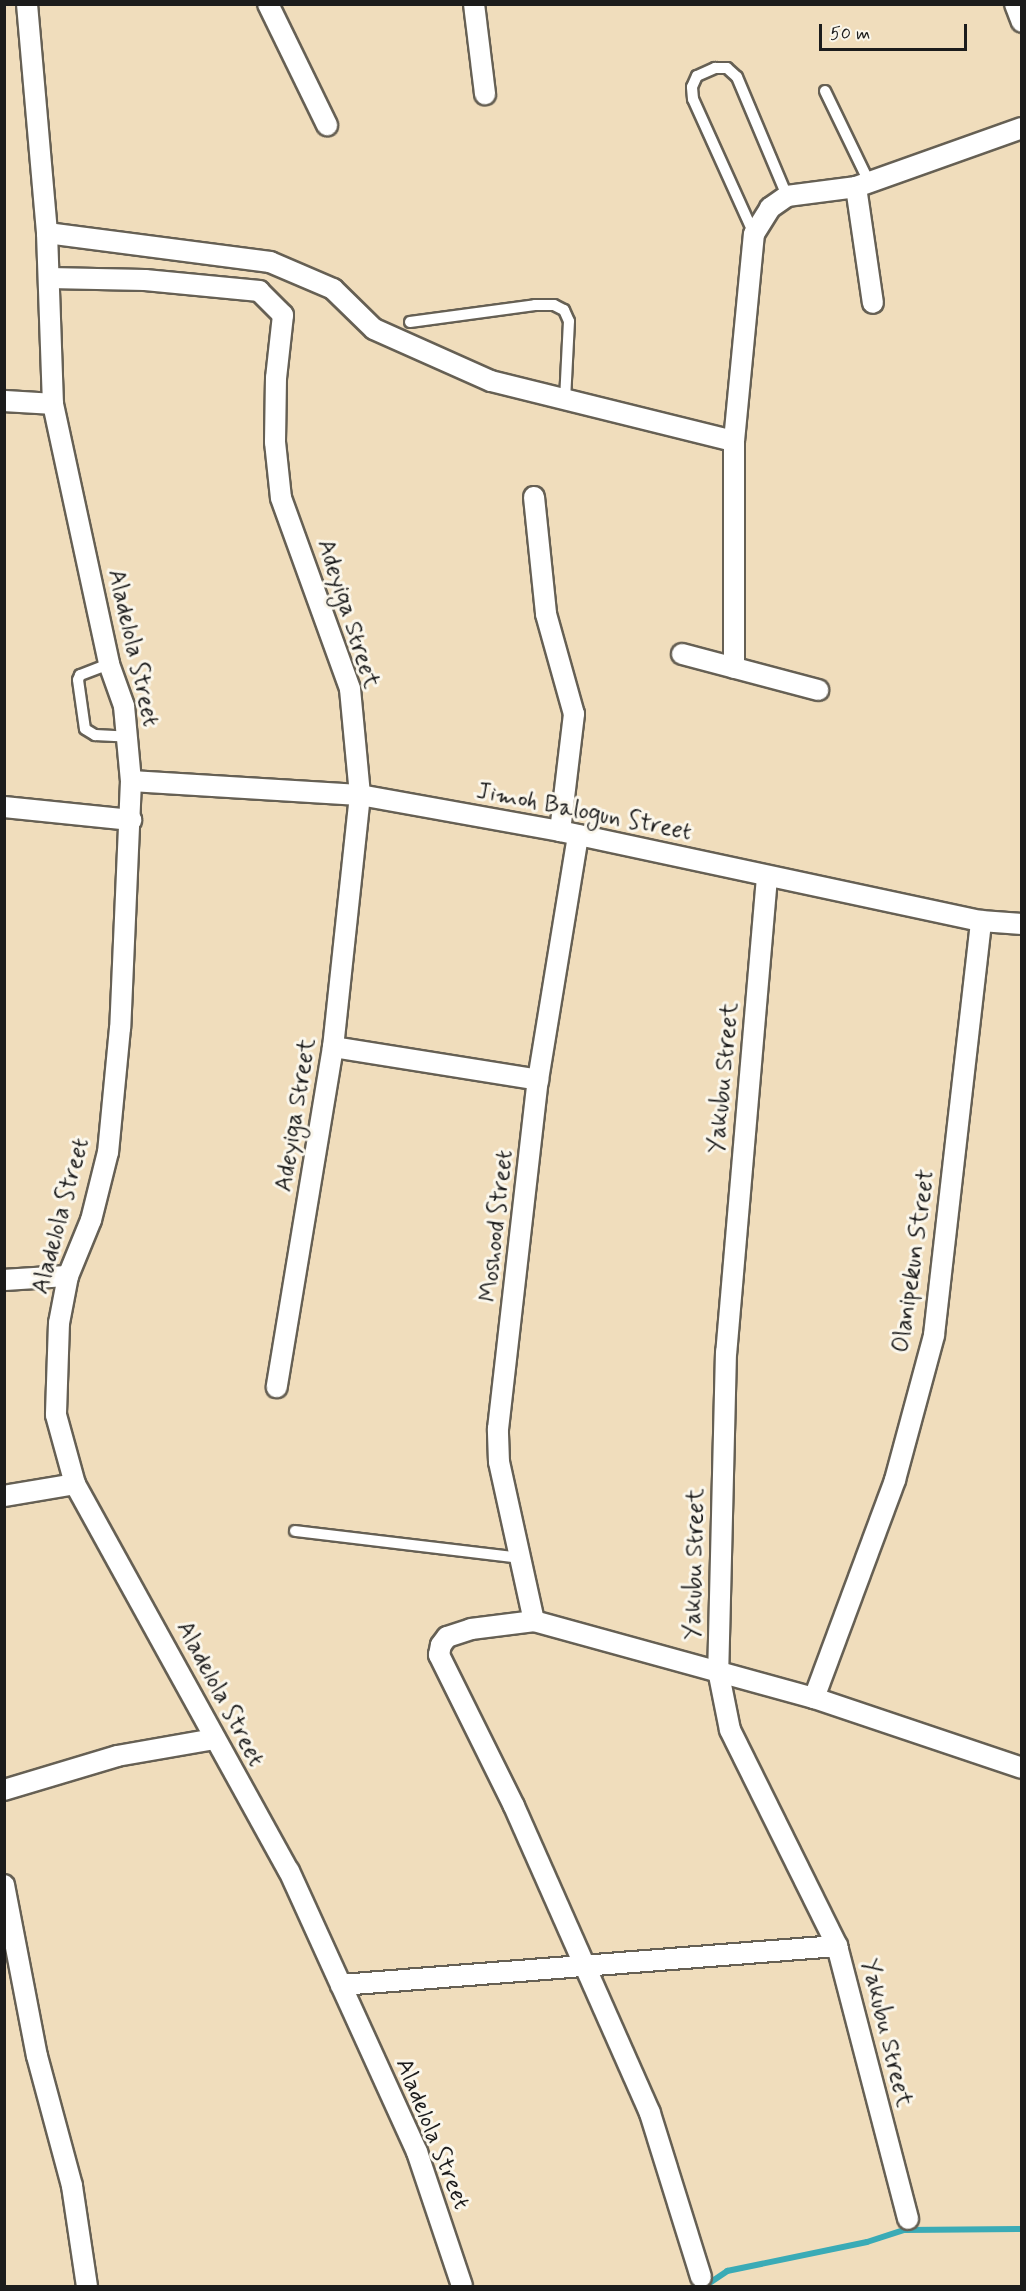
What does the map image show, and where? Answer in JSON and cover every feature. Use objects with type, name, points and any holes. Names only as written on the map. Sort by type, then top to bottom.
[{"type":"street","name":"Aladelola Street","points":[[27,4],[47,233],[53,404],[109,664],[124,706],[129,737],[131,781],[120,1028],[108,1152],[91,1220],[68,1276],[59,1323],[57,1415],[75,1484],[289,1871],[417,2152],[462,2286]]},
{"type":"street","points":[[268,4],[327,125]]},
{"type":"street","points":[[474,4],[485,94]]},
{"type":"street","points":[[1015,4],[1022,22]]},
{"type":"street","points":[[734,668],[734,441],[754,234],[770,207],[787,196],[863,184],[1022,128]]},
{"type":"street","points":[[863,184],[873,303]]},
{"type":"street","points":[[47,233],[205,250],[270,262],[333,289],[374,329],[432,358],[491,381],[734,441]]},
{"type":"street","name":"Adeyiga Street","points":[[49,278],[145,280],[259,291],[283,315],[276,389],[275,442],[281,498],[350,689],[360,795],[333,1047],[277,1387]]},
{"type":"street","points":[[4,401],[53,404]]},
{"type":"street","name":"Moshood Street","points":[[534,497],[546,614],[574,714],[569,833],[498,1429],[499,1462],[522,1558],[534,1621]]},
{"type":"street","points":[[682,654],[818,690]]},
{"type":"street","name":"Jimoh Balogun Street","points":[[131,781],[360,795],[569,833],[981,921],[1022,924]]},
{"type":"street","points":[[4,807],[131,820]]},
{"type":"street","name":"Yakubu Street","points":[[767,877],[726,1352],[718,1670],[730,1731],[837,1946],[908,2219]]},
{"type":"street","name":"Olanipekun Street","points":[[814,1698],[895,1480],[934,1335],[981,921]]},
{"type":"street","points":[[333,1047],[538,1080]]},
{"type":"street","points":[[4,1280],[68,1276]]},
{"type":"street","points":[[4,1496],[75,1484]]},
{"type":"street","points":[[701,2277],[650,2113],[514,1806],[439,1655],[447,1637],[471,1629],[534,1621],[814,1698],[1022,1768]]},
{"type":"street","points":[[4,1790],[117,1756],[214,1739]]},
{"type":"street","points":[[4,1885],[37,2056],[72,2186],[87,2286]]},
{"type":"street","points":[[341,1985],[583,1963],[837,1946]]},
{"type":"lane","points":[[754,234],[693,99],[692,87],[697,76],[715,68],[727,68],[737,77],[787,196]]},
{"type":"lane","points":[[825,91],[863,184]]},
{"type":"lane","points":[[410,322],[535,305],[554,305],[564,310],[569,321],[564,399]]},
{"type":"lane","points":[[109,664],[81,675],[78,680],[85,729],[94,735],[129,737]]},
{"type":"lane","points":[[295,1531],[522,1558]]},
{"type":"waterway","points":[[705,2286],[727,2271],[867,2242],[905,2230],[1022,2229]]}]
